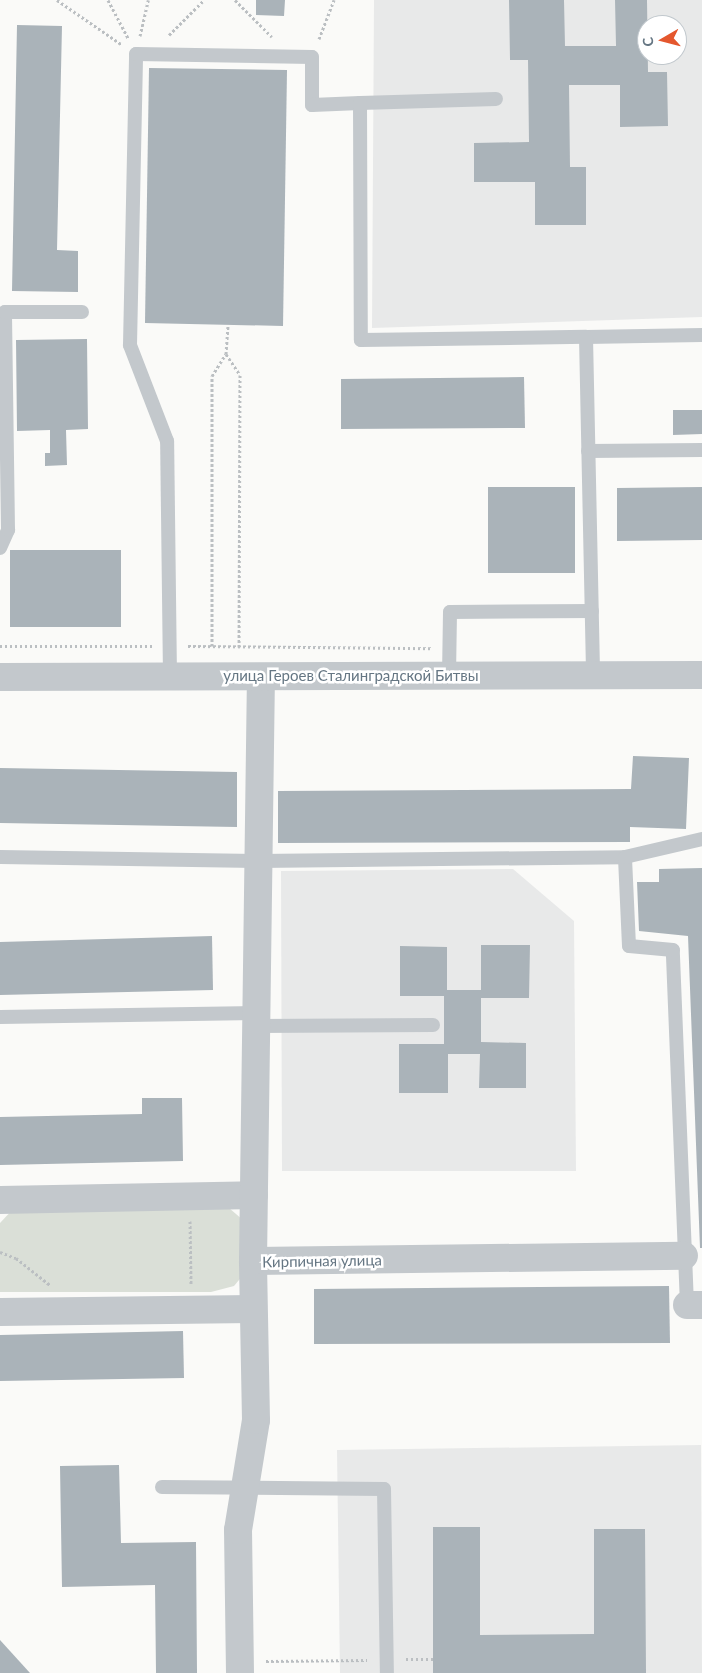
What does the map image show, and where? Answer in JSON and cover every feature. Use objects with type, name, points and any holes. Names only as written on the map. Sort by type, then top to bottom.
[{"type":"street","name":"улица Героев Сталинградской Битвы","points":[[0,678],[260,677],[449,664],[593,676],[702,675]]},
{"type":"street","points":[[253,1262],[260,677]]},
{"type":"street","points":[[0,1200],[254,1195]]},
{"type":"street","name":"Кирпичная улица","points":[[240,1667],[238,1530],[256,1420],[253,1262],[684,1256]]},
{"type":"street","points":[[0,1312],[253,1309]]},
{"type":"lane","points":[[170,677],[172,646],[167,441],[130,345],[136,54],[312,57],[312,105],[496,98]]},
{"type":"lane","points":[[360,102],[361,340],[702,335]]},
{"type":"lane","points":[[0,548],[8,530],[5,312],[82,312]]},
{"type":"lane","points":[[586,337],[593,676]]},
{"type":"lane","points":[[588,451],[702,450]]},
{"type":"lane","points":[[449,664],[450,612],[592,611]]},
{"type":"lane","points":[[0,857],[258,861],[625,857],[702,839]]},
{"type":"lane","points":[[625,857],[629,946],[673,950],[684,1256],[694,1305]]},
{"type":"lane","points":[[0,1017],[256,1020],[433,1025]]},
{"type":"lane","points":[[162,1487],[384,1489],[387,1666]]},
{"type":"path","points":[[58,0],[136,54]]},
{"type":"path","points":[[108,0],[136,54]]},
{"type":"path","points":[[136,54],[148,0]]},
{"type":"path","points":[[136,54],[171,34],[204,0]]},
{"type":"path","points":[[235,0],[291,57]]},
{"type":"path","points":[[312,57],[334,0]]},
{"type":"path","points":[[212,646],[212,376],[226,354],[228,325]]},
{"type":"path","points":[[226,354],[240,375],[239,655]]},
{"type":"path","points":[[0,646],[417,645],[449,664]]},
{"type":"path","points":[[190,1196],[192,1310]]},
{"type":"path","points":[[0,1252],[44,1279],[74,1312]]},
{"type":"path","points":[[240,1667],[387,1666],[433,1659]]},
{"type":"shaded area","points":[[374,0],[702,0],[702,317],[372,328]]},
{"type":"shaded area","points":[[513,869],[574,921],[576,1171],[282,1171],[281,871]]},
{"type":"shaded area","points":[[222,1202],[243,1220],[244,1274],[234,1286],[211,1292],[0,1292],[0,1223],[16,1206]]},
{"type":"shaded area","points":[[701,1445],[702,1673],[340,1673],[337,1450]]},
{"type":"building","points":[[256,0],[285,0],[284,16],[256,15]]},
{"type":"building","points":[[509,0],[564,0],[565,46],[616,46],[615,0],[647,0],[647,15],[637,15],[637,65],[648,65],[648,72],[667,72],[668,126],[620,127],[620,85],[569,85],[570,167],[586,167],[586,225],[535,225],[535,182],[474,182],[474,143],[529,142],[528,60],[510,60]]},
{"type":"building","points":[[17,25],[62,26],[57,250],[78,251],[78,292],[12,291]]},
{"type":"building","points":[[149,68],[287,70],[283,326],[145,323]]},
{"type":"building","points":[[87,339],[88,429],[66,430],[67,465],[45,466],[45,453],[50,453],[50,430],[17,431],[16,340]]},
{"type":"building","points":[[524,377],[525,428],[341,429],[341,379]]},
{"type":"building","points":[[673,410],[702,410],[702,434],[673,435]]},
{"type":"building","points":[[488,487],[575,487],[575,573],[488,573]]},
{"type":"building","points":[[702,487],[702,540],[617,541],[617,488]]},
{"type":"building","points":[[10,550],[121,550],[121,627],[10,627]]},
{"type":"building","points":[[633,756],[689,758],[686,829],[630,827],[630,842],[278,843],[278,791],[631,789]]},
{"type":"building","points":[[0,768],[237,772],[237,827],[0,823]]},
{"type":"building","points":[[702,868],[702,1248],[700,1248],[688,936],[639,931],[637,882],[659,882],[659,869]]},
{"type":"building","points":[[212,936],[213,990],[0,995],[0,942]]},
{"type":"building","points":[[481,945],[530,945],[529,998],[481,998],[481,1042],[526,1043],[526,1088],[479,1088],[480,1054],[448,1054],[448,1093],[399,1093],[399,1044],[444,1044],[444,996],[400,996],[400,946],[447,947],[447,990],[481,990]]},
{"type":"building","points":[[142,1098],[182,1098],[183,1161],[0,1165],[0,1117],[142,1114]]},
{"type":"building","points":[[669,1286],[670,1343],[314,1344],[314,1289]]},
{"type":"building","points":[[183,1331],[184,1378],[0,1381],[0,1335]]},
{"type":"building","points":[[119,1465],[121,1543],[196,1542],[197,1673],[156,1673],[155,1585],[62,1587],[60,1466]]},
{"type":"building","points":[[433,1527],[480,1527],[480,1635],[594,1634],[594,1529],[645,1529],[646,1673],[433,1673]]},
{"type":"building","points":[[0,1640],[30,1673],[0,1673]]}]
